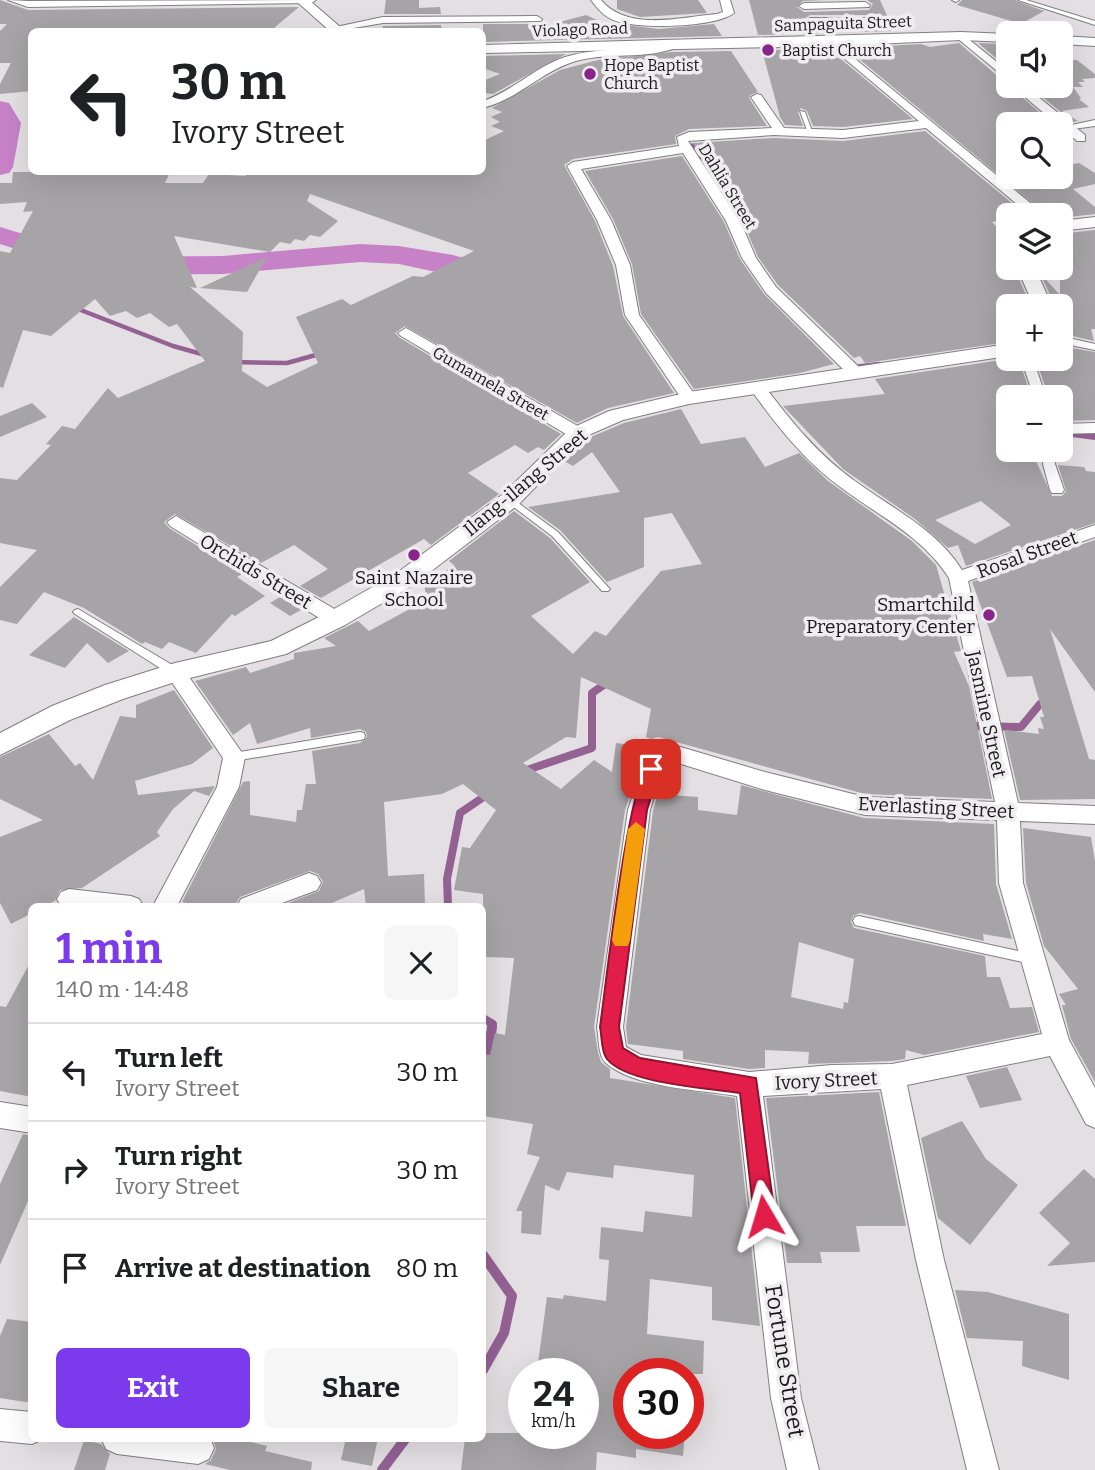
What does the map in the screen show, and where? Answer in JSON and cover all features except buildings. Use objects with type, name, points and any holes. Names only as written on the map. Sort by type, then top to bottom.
[{"type":"street","points":[[13,0],[28,4],[311,0]]},
{"type":"street","points":[[301,0],[336,28]]},
{"type":"street","points":[[596,0],[607,15],[632,23],[727,16],[729,13],[725,0]]},
{"type":"street","points":[[815,42],[804,3],[864,3],[876,40]]},
{"type":"street","points":[[347,28],[383,20],[537,19]]},
{"type":"street","points":[[810,21],[870,21]]},
{"type":"street","points":[[961,36],[996,67]]},
{"type":"street","name":"Sampaguita Street","points":[[679,43],[996,37]]},
{"type":"street","points":[[1073,41],[1095,42]]},
{"type":"street","points":[[831,42],[1023,203]]},
{"type":"street","points":[[486,104],[515,93],[549,66],[579,57],[663,48],[679,43]]},
{"type":"street","name":"Violago Road","points":[[486,48],[679,43]]},
{"type":"street","points":[[757,97],[781,132]]},
{"type":"street","points":[[1032,98],[1048,112]]},
{"type":"street","points":[[1073,126],[1095,122]]},
{"type":"street","name":"Dahlia Street","points":[[856,373],[771,290],[749,258],[733,221],[681,140],[689,136],[781,132],[843,134],[928,124]]},
{"type":"street","points":[[1073,132],[1081,138]]},
{"type":"street","points":[[685,149],[573,166],[604,220],[623,265],[632,315],[690,398]]},
{"type":"street","points":[[1073,225],[1095,222]]},
{"type":"street","name":"Gumamela Street","points":[[406,333],[577,433]]},
{"type":"street","points":[[1073,342],[1095,347]]},
{"type":"street","name":"Ilang-ilang Street","points":[[0,745],[61,713],[175,671],[277,648],[337,619],[405,579],[510,500],[577,433],[649,405],[996,352]]},
{"type":"street","name":"Jasmine Street","points":[[757,387],[790,432],[832,473],[928,540],[947,556],[958,579],[1009,810],[1012,883],[1057,1043],[1095,1115]]},
{"type":"street","points":[[1073,429],[1095,428]]},
{"type":"street","points":[[1049,462],[1057,490]]},
{"type":"street","name":"Orchids Street","points":[[176,522],[337,619]]},
{"type":"street","name":"Rosal Street","points":[[958,579],[1095,531]]},
{"type":"street","points":[[167,903],[228,787],[234,757],[175,671]]},
{"type":"street","name":"Everlasting Street","points":[[657,748],[765,781],[865,806],[1009,810],[1095,816]]},
{"type":"street","name":"Ivory Street","points":[[657,748],[639,810],[610,1027],[614,1054],[637,1067],[749,1085],[832,1077],[892,1076],[1057,1043]]},
{"type":"street","points":[[257,903],[309,883]]},
{"type":"street","points":[[69,899],[104,903]]},
{"type":"street","points":[[892,1076],[930,1260],[983,1470]]},
{"type":"street","name":"Fortune Street","points":[[749,1085],[786,1398],[803,1470]]},
{"type":"street","points":[[0,1115],[28,1119]]},
{"type":"street","points":[[0,1425],[28,1428]]},
{"type":"street","points":[[149,1442],[198,1448]]},
{"type":"lane","points":[[1021,0],[1095,23]]},
{"type":"lane","points":[[802,112],[811,133]]},
{"type":"lane","points":[[510,500],[555,534],[605,589]]},
{"type":"lane","points":[[78,612],[175,671]]},
{"type":"lane","points":[[234,757],[360,736]]},
{"type":"lane","points":[[859,921],[1032,958]]},
{"type":"waterway","points":[[0,108],[9,123],[0,167]]},
{"type":"waterway","points":[[689,146],[693,145],[713,177]]},
{"type":"waterway","points":[[712,175],[715,180],[724,181]]},
{"type":"waterway","points":[[0,235],[97,266],[223,265],[360,253],[399,255],[453,264],[492,275]]},
{"type":"waterway","points":[[73,307],[173,346],[209,356]]},
{"type":"waterway","points":[[234,362],[287,363],[323,353]]},
{"type":"waterway","points":[[850,363],[854,367],[879,364]]},
{"type":"waterway","points":[[1042,371],[1052,385]]},
{"type":"waterway","points":[[1073,434],[1095,437]]},
{"type":"waterway","points":[[521,772],[592,748],[592,693],[608,682]]},
{"type":"waterway","points":[[969,726],[1021,727],[1040,704]]},
{"type":"waterway","points":[[448,903],[447,879],[460,813],[488,794]]},
{"type":"waterway","points":[[486,1020],[493,1024],[492,1029]]},
{"type":"waterway","points":[[487,1063],[492,1027]]},
{"type":"waterway","points":[[486,1259],[512,1296],[504,1333],[486,1365]]},
{"type":"waterway","points":[[382,1470],[403,1442]]},
{"type":"slow traffic","points":[[621,940],[636,829]]},
{"type":"place","name":"Baptist Church","points":[[768,50]]},
{"type":"place","name":"Hope Baptist Church","points":[[590,74]]},
{"type":"place","name":"Saint Nazaire School","points":[[414,555]]},
{"type":"place","name":"Smartchild Preparatory Center","points":[[989,615]]},
{"type":"route","points":[[651,769],[639,810],[610,1027],[614,1054],[637,1067],[749,1085],[764,1216]]}]
